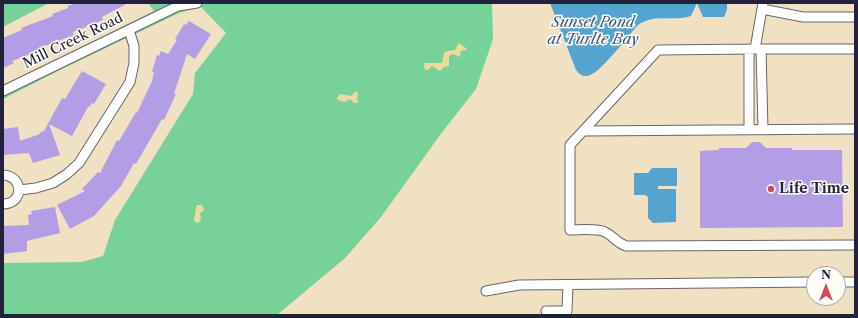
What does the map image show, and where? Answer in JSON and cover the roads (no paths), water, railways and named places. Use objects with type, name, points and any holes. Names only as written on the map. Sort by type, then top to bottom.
[{"type":"street","name":"Mill Creek Road","points":[[3,91],[179,4],[197,3]]},
{"type":"street","points":[[749,130],[755,49],[762,6],[803,17],[854,17]]},
{"type":"street","points":[[19,190],[36,188],[53,183],[67,174],[79,163],[130,82],[134,64],[134,46],[128,30]]},
{"type":"street","points":[[855,48],[658,50],[570,145],[570,230],[602,230],[611,235],[618,243],[626,246],[855,244]]},
{"type":"street","points":[[755,49],[763,130]]},
{"type":"street","points":[[584,131],[855,129]]},
{"type":"street","points":[[3,175],[12,177],[16,180],[19,190],[15,200],[11,203],[3,204]]},
{"type":"street","points":[[486,291],[519,285],[806,282]]},
{"type":"street","points":[[546,311],[567,311],[568,285]]},
{"type":"water","name":"Sunset Pond at Turlte Bay","points":[[550,3],[697,3],[691,16],[684,18],[657,18],[644,21],[638,25],[603,65],[592,74],[585,76],[579,74],[576,70]]},
{"type":"water","points":[[697,3],[727,3],[727,10],[724,17],[703,17]]},
{"type":"water","points":[[652,168],[677,168],[677,186],[658,186],[658,189],[676,189],[676,222],[653,223],[648,218],[648,197],[645,195],[634,195],[634,173],[648,173]]},
{"type":"place","name":"Life Time","points":[[771,189]]}]
